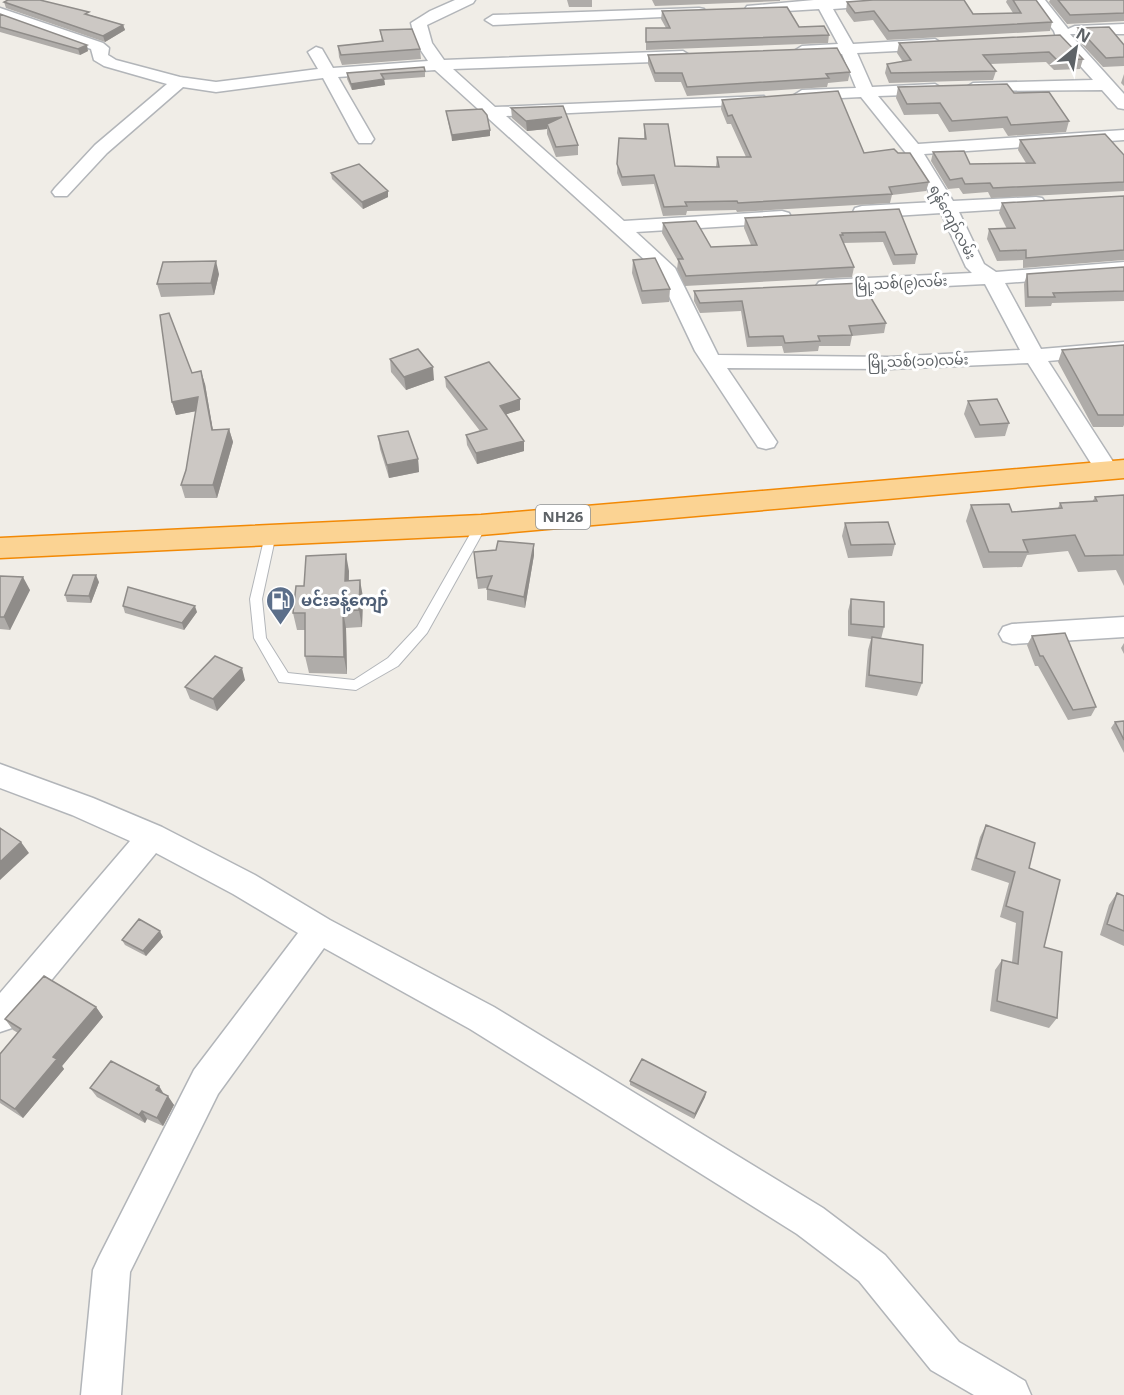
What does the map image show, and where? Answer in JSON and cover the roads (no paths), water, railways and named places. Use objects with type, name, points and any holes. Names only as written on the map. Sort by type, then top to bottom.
[{"type":"highway","name":"NH26","points":[[0,548],[481,525],[932,484],[1116,470]]},
{"type":"street","points":[[468,0],[419,23],[424,43],[439,65],[664,268],[712,361],[766,442]]},
{"type":"street","points":[[734,10],[901,0]]},
{"type":"street","points":[[1037,0],[1058,35],[1124,104]]},
{"type":"street","name":"ရန်ကျော်လမ်း","points":[[823,3],[848,49],[865,91],[913,150],[947,207],[976,267],[992,278],[1034,356],[1116,470]]},
{"type":"street","points":[[493,20],[712,11]]},
{"type":"street","points":[[0,12],[97,46],[101,48],[99,57],[102,61],[179,82],[216,87],[328,73],[439,65],[699,56]]},
{"type":"street","points":[[1058,35],[1124,29]]},
{"type":"street","points":[[790,52],[955,43]]},
{"type":"street","points":[[316,52],[365,139]]},
{"type":"street","points":[[491,112],[688,104],[865,91],[1103,81],[1124,75]]},
{"type":"street","points":[[61,192],[101,149],[179,82]]},
{"type":"street","points":[[913,150],[1124,135]]},
{"type":"street","points":[[841,213],[1053,201]]},
{"type":"street","points":[[618,227],[794,216]]},
{"type":"street","name":"မြို့သစ်(၉)လမ်း","points":[[810,287],[992,278],[1124,268]]},
{"type":"street","points":[[677,294],[699,293]]},
{"type":"street","name":"မြို့သစ်(၁၀)လမ်း","points":[[712,361],[889,363],[1034,356],[1124,348]]},
{"type":"street","points":[[1012,634],[1124,627]]},
{"type":"street","points":[[0,776],[152,836],[270,897],[319,930],[482,1018],[810,1221],[872,1268],[945,1356],[1011,1395]]},
{"type":"street","points":[[0,1017],[152,836]]},
{"type":"street","points":[[101,1395],[112,1270],[206,1083],[319,930]]},
{"type":"lane","points":[[270,534],[256,599],[260,638],[284,678],[357,685],[393,662],[422,630],[481,525]]},
{"type":"place","name":"မင်းခန့်ကျော်","points":[[280,626]]}]
